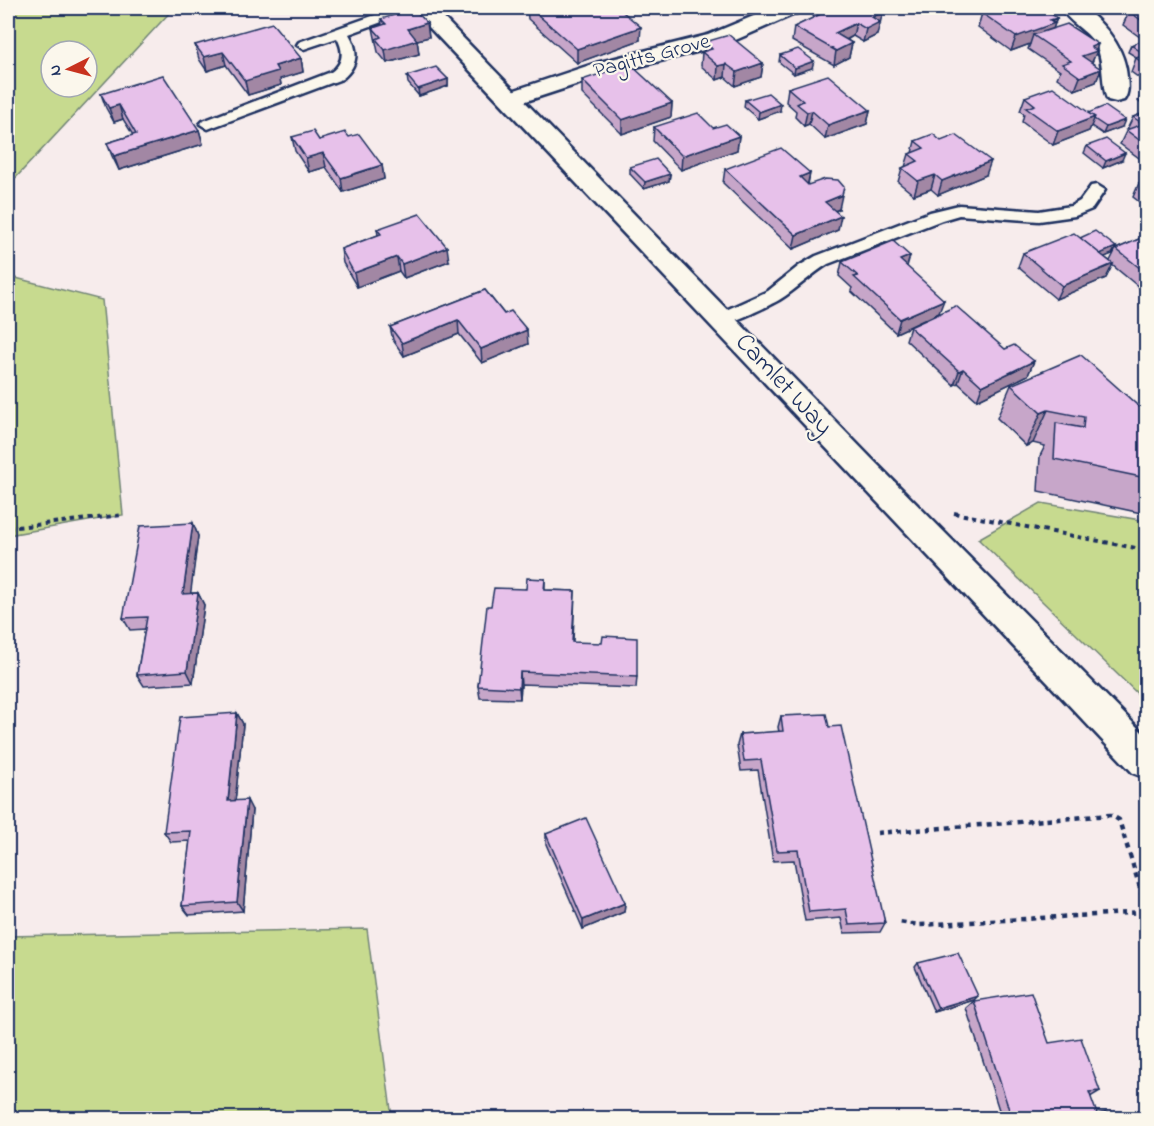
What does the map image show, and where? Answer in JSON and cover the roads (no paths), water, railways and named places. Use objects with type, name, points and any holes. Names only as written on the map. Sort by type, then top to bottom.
[{"type":"street","name":"Camlet Way","points":[[422,8],[1146,761]]},
{"type":"street","name":"Pagitts Grove","points":[[511,99],[604,68],[716,40],[789,8]]},
{"type":"street","points":[[1071,8],[1097,33],[1113,54],[1118,74],[1116,95]]},
{"type":"lane","points":[[304,45],[407,8]]},
{"type":"lane","points":[[208,124],[291,95],[340,73],[347,64],[350,51],[347,40],[341,32]]},
{"type":"lane","points":[[721,319],[774,295],[822,260],[936,216],[959,210],[1039,216],[1075,211],[1086,205],[1097,189]]}]
